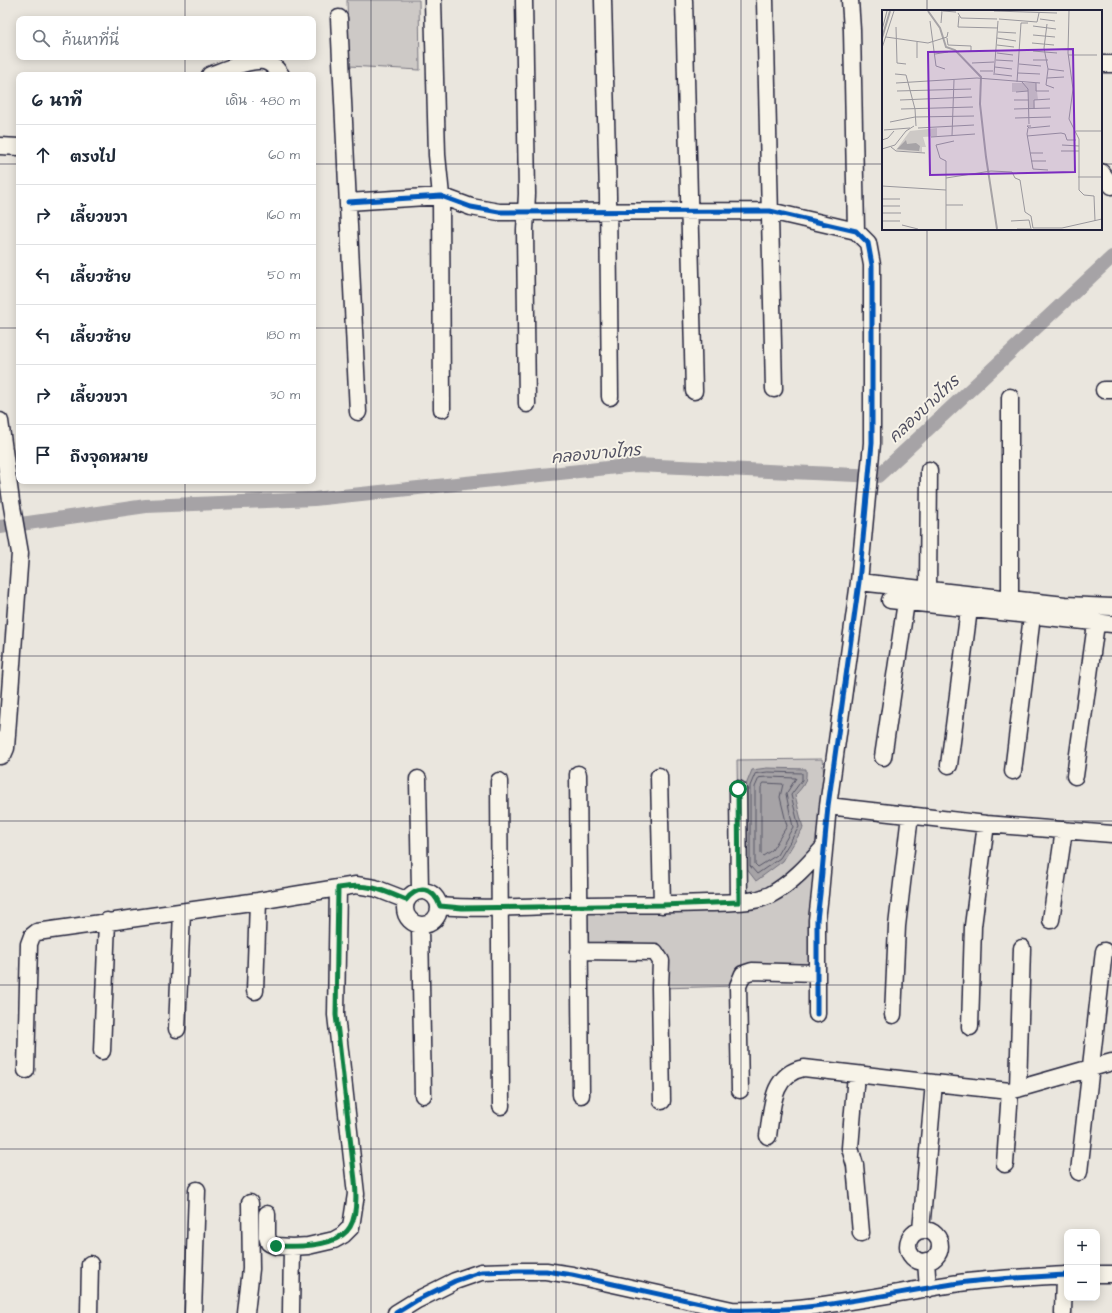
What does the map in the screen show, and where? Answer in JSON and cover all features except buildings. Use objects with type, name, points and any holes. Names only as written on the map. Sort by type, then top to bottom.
[{"type":"street","points":[[433,0],[437,155],[441,196],[442,409]]},
{"type":"street","points":[[524,0],[527,194],[527,404]]},
{"type":"street","points":[[603,0],[608,212],[610,397]]},
{"type":"street","points":[[684,0],[694,391]]},
{"type":"street","points":[[765,0],[774,390]]},
{"type":"street","points":[[850,0],[852,30],[856,231]]},
{"type":"street","points":[[339,18],[358,412]]},
{"type":"street","points":[[219,72],[244,64],[264,61],[274,66],[279,72]]},
{"type":"street","points":[[0,146],[16,147]]},
{"type":"street","points":[[1102,173],[1112,186]]},
{"type":"street","points":[[348,202],[441,196],[471,208],[499,212],[770,211],[856,231],[868,243],[872,265],[872,442],[860,582],[828,806],[824,846],[817,920],[817,1014]]},
{"type":"street","points":[[1010,397],[1010,599]]},
{"type":"street","points":[[0,421],[10,501],[19,550],[6,748],[3,755],[0,756]]},
{"type":"street","points":[[928,590],[929,470]]},
{"type":"street","points":[[860,582],[1065,605],[1112,606]]},
{"type":"street","points":[[883,757],[898,601],[1104,624],[1075,776]]},
{"type":"street","points":[[949,764],[969,609]]},
{"type":"street","points":[[1013,772],[1032,616]]},
{"type":"street","points":[[578,774],[581,1095]]},
{"type":"street","points":[[659,776],[662,905]]},
{"type":"street","points":[[418,779],[420,890]]},
{"type":"street","points":[[499,781],[501,1106]]},
{"type":"street","points":[[738,789],[739,902]]},
{"type":"street","points":[[828,806],[986,824],[1112,834]]},
{"type":"street","points":[[892,1015],[897,926],[910,815]]},
{"type":"street","points":[[970,1027],[973,926],[986,824]]},
{"type":"street","points":[[1052,920],[1064,830]]},
{"type":"street","points":[[440,906],[499,908],[580,905],[662,905],[756,900],[770,895],[798,876],[824,846]]},
{"type":"street","points":[[26,1070],[29,944],[32,936],[37,932],[258,901],[356,885],[375,888],[406,900]]},
{"type":"street","points":[[267,1214],[267,1236],[269,1243],[276,1246],[308,1246],[334,1240],[343,1235],[351,1227],[356,1194],[336,1015],[338,888]]},
{"type":"street","points":[[420,890],[433,894],[440,906],[438,916],[430,924],[420,926],[412,923],[406,917],[404,909],[406,900],[411,894],[420,890]]},
{"type":"street","points":[[255,991],[258,901]]},
{"type":"street","points":[[177,1028],[182,912]]},
{"type":"street","points":[[102,1051],[107,921]]},
{"type":"street","points":[[420,926],[423,1095]]},
{"type":"street","points":[[1005,1164],[1014,1090],[1022,948]]},
{"type":"street","points":[[579,951],[655,952],[659,955],[661,961],[662,1101]]},
{"type":"street","points":[[1079,1172],[1104,951]]},
{"type":"street","points":[[740,1090],[738,986],[743,974],[752,971],[817,973]]},
{"type":"street","points":[[768,1136],[776,1088],[785,1077],[794,1070],[804,1068],[934,1083],[1014,1090],[1112,1062]]},
{"type":"street","points":[[856,1074],[850,1148],[856,1165],[861,1233]]},
{"type":"street","points":[[921,1230],[934,1083]]},
{"type":"street","points":[[193,1313],[197,1190]]},
{"type":"street","points":[[246,1313],[251,1269],[250,1203]]},
{"type":"street","points":[[921,1230],[929,1230],[936,1236],[939,1243],[934,1258],[926,1261],[918,1260],[911,1256],[908,1248],[909,1240],[914,1233],[921,1230]]},
{"type":"street","points":[[291,1313],[292,1247]]},
{"type":"street","points":[[926,1261],[928,1289]]},
{"type":"street","points":[[89,1313],[90,1264]]},
{"type":"street","points":[[396,1313],[417,1300],[455,1281],[481,1272],[546,1271],[732,1310],[754,1311],[804,1309],[968,1282],[1064,1275]]},
{"type":"street","points":[[1100,1274],[1112,1274]]},
{"type":"street","points":[[1063,1313],[1064,1300]]},
{"type":"shaded area","points":[[347,0],[419,0],[420,70],[349,66]]},
{"type":"shaded area","points":[[822,759],[828,806],[817,973],[738,973],[738,986],[660,988],[659,953],[578,958],[580,905],[739,902],[737,760]]},
{"type":"water","points":[[767,768],[806,769],[804,783],[795,795],[803,828],[783,861],[756,881],[746,868],[746,785],[752,770]]},
{"type":"waterway","name":"คลองบางไทร","points":[[0,527],[146,506],[314,499],[636,465],[878,476],[1112,257]]},
{"type":"cycle path","points":[[348,202],[441,196],[471,207],[499,212],[770,211],[856,231],[868,243],[872,265],[872,443],[859,582],[828,806],[817,920],[817,1014]]},
{"type":"cycle path","points":[[396,1313],[417,1300],[455,1281],[481,1272],[546,1271],[572,1275],[732,1310],[762,1310],[820,1305],[967,1282],[1064,1275]]},
{"type":"route","points":[[276,1246],[308,1246],[334,1240],[343,1235],[351,1227],[353,1216],[356,1194],[336,1015],[338,888],[356,885],[375,888],[406,900],[411,894],[420,890],[427,891],[433,894],[440,906],[462,908],[580,905],[662,905],[739,902],[738,789]]}]
